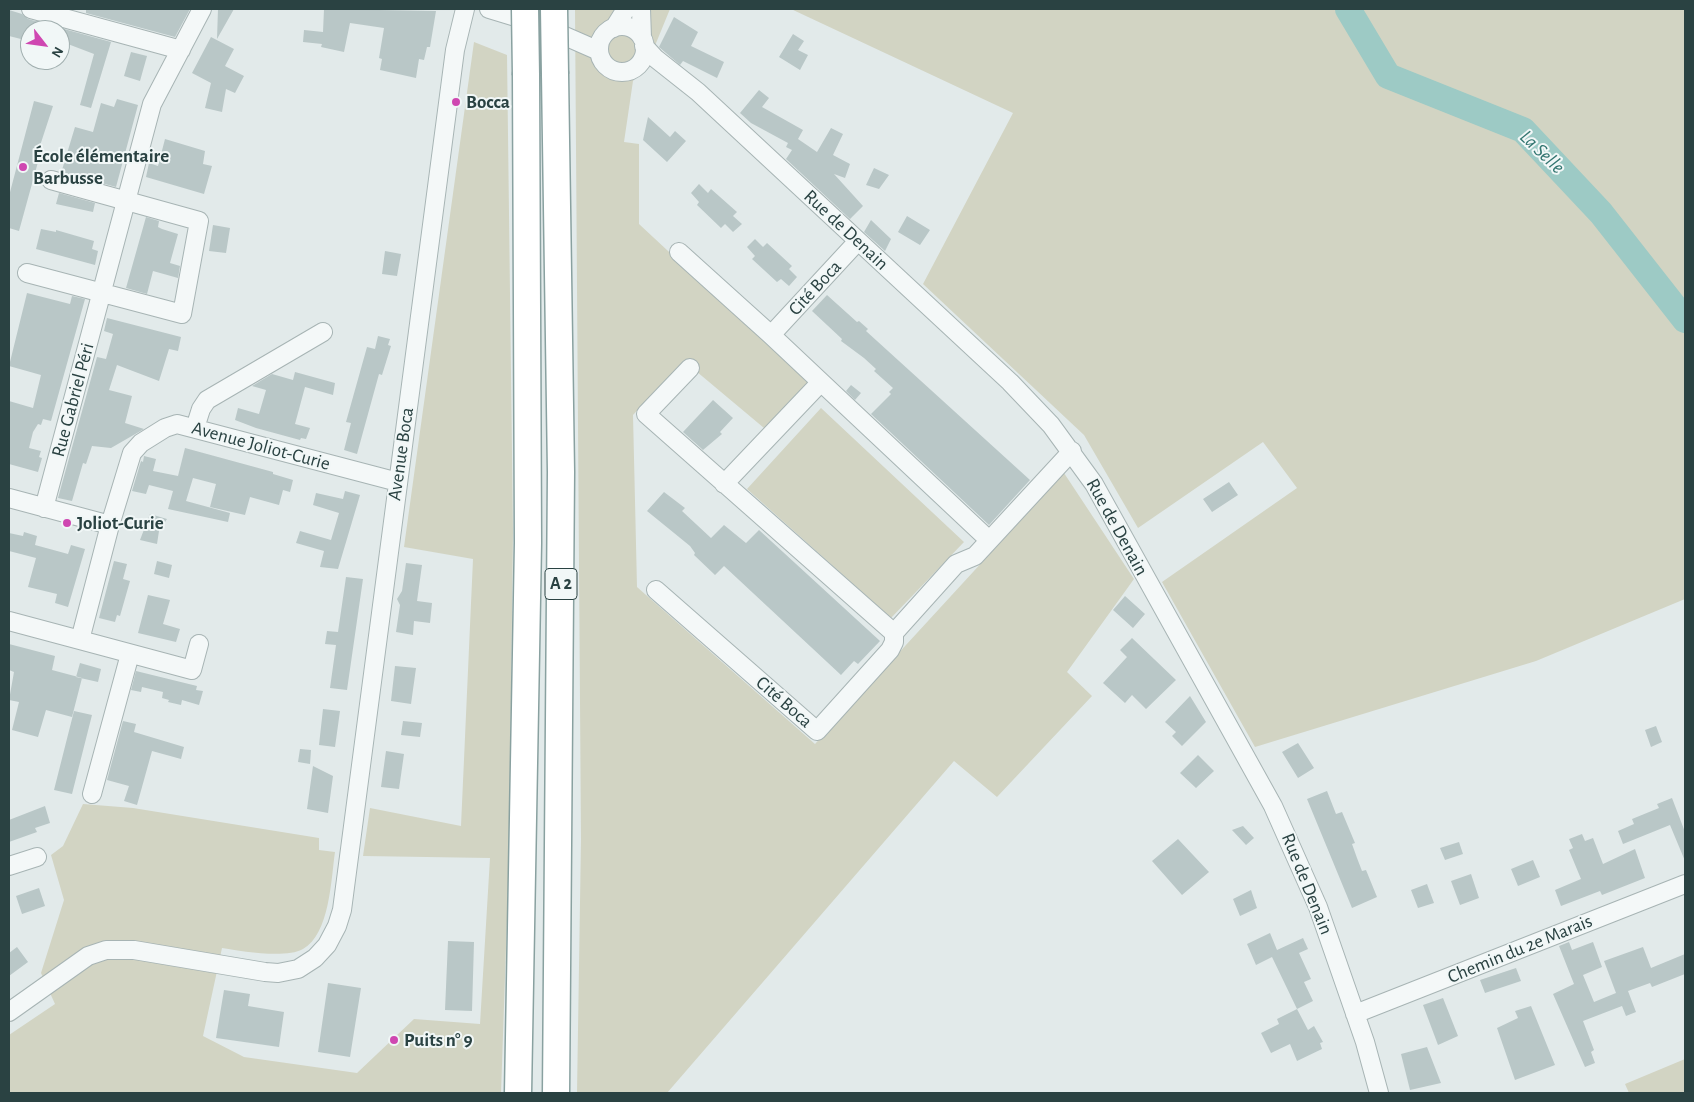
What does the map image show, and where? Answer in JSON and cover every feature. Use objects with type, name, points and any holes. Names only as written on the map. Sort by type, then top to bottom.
[{"type":"highway","name":"A 2","points":[[538,13],[555,74],[561,462],[556,1093]]},
{"type":"highway","name":"A 2","points":[[518,1093],[528,543],[526,75],[538,13]]},
{"type":"street","points":[[31,9],[79,15],[181,50]]},
{"type":"street","name":"Rue Gabriel Péri","points":[[44,508],[152,104],[202,9]]},
{"type":"street","name":"Avenue Boca","points":[[9,1012],[70,968],[98,952],[125,949],[265,972],[288,972],[308,964],[327,945],[337,926],[343,900],[455,50],[465,9]]},
{"type":"street","points":[[489,9],[538,13],[574,30],[611,30],[628,27],[643,42]]},
{"type":"street","points":[[626,9],[600,42],[599,51],[602,61],[609,69],[622,72],[632,70],[642,60],[641,9]]},
{"type":"street","points":[[538,13],[599,51]]},
{"type":"street","name":"Rue de Denain","points":[[643,42],[682,81],[698,92],[1020,392],[1072,451],[1111,513],[1273,806],[1318,907],[1355,1014],[1379,1093]]},
{"type":"street","name":"Rue de Denain","points":[[632,70],[656,72],[682,81]]},
{"type":"street","points":[[27,273],[182,314],[198,221],[51,180]]},
{"type":"street","name":"Cité Boca","points":[[771,335],[858,241]]},
{"type":"street","points":[[679,252],[771,335],[990,540]]},
{"type":"street","points":[[196,428],[201,409],[207,400],[323,332]]},
{"type":"street","points":[[690,368],[646,414],[894,633]]},
{"type":"street","points":[[724,484],[821,382]]},
{"type":"street","name":"Avenue Joliot-Curie","points":[[80,640],[129,461],[136,448],[171,425],[196,428],[398,482]]},
{"type":"street","name":"Cité Boca","points":[[656,590],[817,731],[890,650],[894,642],[894,633],[956,564],[972,558],[1072,451]]},
{"type":"street","points":[[9,498],[110,525]]},
{"type":"street","points":[[9,621],[192,670],[199,644]]},
{"type":"street","points":[[92,794],[130,654]]},
{"type":"street","points":[[9,866],[37,857]]},
{"type":"street","name":"Chemin du 2e Marais","points":[[1355,1014],[1685,884]]},
{"type":"green space","points":[[575,9],[670,9],[654,48],[633,81],[624,142],[639,144],[639,224],[810,383],[764,428],[684,361],[633,415],[637,587],[815,744],[1064,473],[1134,579],[1067,672],[1092,696],[997,797],[954,761],[667,1093],[577,1093],[581,839]]},
{"type":"green space","points":[[791,9],[1685,9],[1685,599],[1536,661],[1255,747],[1162,582],[1297,488],[1263,442],[1138,528],[1084,435],[923,284],[1013,113]]},
{"type":"green space","points":[[474,42],[507,55],[513,532],[509,861],[501,1093],[9,1093],[9,1035],[55,1004],[41,973],[64,900],[51,855],[63,846],[83,804],[133,808],[319,838],[319,850],[335,852],[328,905],[319,931],[312,942],[295,952],[274,954],[222,948],[203,1036],[244,1057],[357,1073],[414,1019],[480,1024],[490,858],[363,856],[370,808],[461,826],[473,559],[404,547]]},
{"type":"green space","points":[[821,408],[964,542],[891,618],[747,489]]},
{"type":"green space","points":[[1685,1059],[1685,1093],[1629,1093],[1625,1084]]},
{"type":"building","points":[[86,9],[190,9],[175,37],[86,13]]},
{"type":"building","points":[[218,9],[234,9],[217,39]]},
{"type":"building","points":[[324,9],[436,11],[430,47],[427,47],[424,60],[419,59],[416,78],[380,70],[382,59],[379,58],[384,28],[350,23],[344,52],[321,47],[322,44],[303,42],[304,30],[323,32]]},
{"type":"building","points":[[9,10],[22,14],[32,20],[20,20],[20,39],[9,36]]},
{"type":"building","points":[[674,17],[698,32],[691,46],[724,62],[717,78],[683,61],[680,65],[659,47]]},
{"type":"building","points":[[70,31],[111,42],[91,108],[80,105],[94,54],[70,45]]},
{"type":"building","points":[[793,34],[804,41],[798,50],[808,55],[800,70],[779,57]]},
{"type":"building","points":[[211,37],[234,49],[225,66],[244,76],[235,93],[226,89],[222,112],[205,108],[211,83],[192,73]]},
{"type":"building","points":[[131,52],[147,56],[140,81],[124,76]]},
{"type":"building","points":[[759,90],[769,98],[762,107],[803,130],[798,139],[817,152],[831,128],[843,134],[833,155],[850,164],[845,178],[834,174],[863,206],[850,219],[786,159],[792,150],[786,147],[788,143],[751,123],[740,113]]},
{"type":"building","points":[[117,99],[138,105],[116,187],[65,173],[62,170],[75,127],[93,132],[101,103],[114,107]]},
{"type":"building","points":[[34,101],[53,106],[35,161],[38,162],[19,231],[9,228],[9,196]]},
{"type":"building","points":[[648,117],[670,137],[675,131],[686,141],[667,162],[643,140]]},
{"type":"building","points":[[165,139],[205,151],[203,164],[212,166],[204,194],[146,177],[149,163],[158,166]]},
{"type":"building","points":[[874,168],[889,175],[879,189],[866,185]]},
{"type":"building","points":[[699,184],[708,193],[711,189],[737,212],[733,216],[742,224],[733,232],[725,224],[721,228],[697,205],[699,202],[691,193]]},
{"type":"building","points":[[59,193],[95,203],[93,212],[56,204]]},
{"type":"building","points":[[907,216],[930,230],[920,245],[898,232]]},
{"type":"building","points":[[146,217],[159,221],[158,227],[178,234],[170,263],[180,266],[178,278],[153,271],[147,294],[126,288]]},
{"type":"building","points":[[871,220],[891,239],[885,251],[864,232]]},
{"type":"building","points":[[213,225],[230,228],[226,253],[209,251]]},
{"type":"building","points":[[41,229],[56,232],[56,230],[94,241],[92,249],[98,251],[95,265],[36,249]]},
{"type":"building","points":[[755,239],[763,247],[767,243],[792,266],[789,269],[797,277],[789,286],[781,279],[777,282],[752,259],[755,256],[747,247]]},
{"type":"building","points":[[385,251],[401,254],[397,276],[382,274]]},
{"type":"building","points":[[27,293],[70,304],[72,296],[85,299],[51,421],[43,419],[41,425],[38,424],[33,432],[29,448],[41,451],[39,457],[42,458],[38,472],[9,464],[9,401],[33,408],[41,375],[9,366]]},
{"type":"building","points":[[827,295],[857,322],[859,321],[868,329],[866,331],[1030,480],[989,525],[871,414],[891,394],[889,392],[893,388],[874,371],[876,369],[841,341],[842,339],[812,311]]},
{"type":"building","points":[[107,318],[181,337],[178,351],[169,349],[159,381],[117,365],[109,390],[132,396],[125,423],[144,429],[111,448],[92,446],[86,464],[83,463],[72,501],[58,498],[97,357],[106,359],[113,334],[104,331]]},
{"type":"building","points":[[378,336],[390,339],[388,345],[391,346],[382,375],[379,374],[357,454],[344,450],[351,423],[346,422],[367,347],[375,349]]},
{"type":"building","points":[[295,372],[335,383],[333,395],[305,387],[295,424],[310,428],[306,439],[301,438],[300,440],[235,420],[238,408],[259,414],[266,390],[252,386],[272,374],[293,380]]},
{"type":"building","points":[[851,385],[861,393],[855,400],[846,391]]},
{"type":"building","points":[[713,400],[733,418],[720,432],[722,434],[703,450],[683,432]]},
{"type":"building","points":[[185,448],[273,472],[273,474],[293,480],[290,492],[283,490],[279,505],[250,497],[245,515],[210,507],[216,484],[193,478],[186,501],[230,513],[228,522],[168,509],[173,491],[149,485],[146,494],[132,491],[144,456],[156,459],[153,471],[178,476]]},
{"type":"building","points":[[1229,482],[1238,495],[1212,512],[1203,499]]},
{"type":"building","points":[[345,491],[360,495],[338,569],[320,567],[324,551],[296,543],[300,531],[331,540],[339,513],[313,505],[316,493],[343,499]]},
{"type":"building","points":[[664,492],[685,508],[682,511],[711,538],[724,525],[746,543],[759,530],[880,641],[858,664],[854,661],[841,675],[724,566],[715,575],[694,555],[695,553],[690,546],[647,511]]},
{"type":"building","points":[[150,514],[167,519],[159,531],[157,544],[140,540]]},
{"type":"building","points":[[24,532],[37,536],[35,545],[68,554],[71,545],[85,549],[68,607],[55,603],[57,594],[28,587],[36,558],[9,551],[9,533],[23,536]]},
{"type":"building","points":[[114,561],[127,564],[123,579],[130,581],[120,616],[117,615],[115,622],[99,618]]},
{"type":"building","points":[[157,561],[172,565],[169,578],[154,574]]},
{"type":"building","points":[[406,563],[422,565],[417,601],[432,603],[430,623],[414,621],[413,635],[396,632],[400,605],[397,599],[402,591]]},
{"type":"building","points":[[346,577],[363,579],[347,690],[330,688],[336,645],[325,644],[327,631],[338,632]]},
{"type":"building","points":[[148,595],[170,600],[163,624],[180,629],[176,642],[138,633]]},
{"type":"building","points":[[1125,596],[1145,614],[1133,628],[1113,610]]},
{"type":"building","points":[[1132,638],[1176,680],[1146,709],[1132,695],[1125,703],[1103,683],[1127,657],[1120,650]]},
{"type":"building","points":[[9,644],[55,656],[52,670],[82,678],[72,717],[46,710],[38,737],[12,730],[19,702],[9,700],[14,672],[9,670]]},
{"type":"building","points":[[80,663],[101,669],[98,682],[76,677]]},
{"type":"building","points":[[395,666],[416,668],[411,704],[391,701]]},
{"type":"building","points":[[136,671],[197,686],[196,690],[203,691],[199,705],[182,700],[181,705],[168,702],[169,700],[162,698],[163,692],[142,687],[141,692],[131,690]]},
{"type":"building","points":[[1190,696],[1206,722],[1182,746],[1172,736],[1176,732],[1165,722]]},
{"type":"building","points":[[323,709],[340,711],[335,747],[319,745]]},
{"type":"building","points":[[74,711],[92,715],[72,794],[54,790]]},
{"type":"building","points":[[123,721],[136,724],[134,732],[184,747],[181,759],[152,751],[137,805],[124,801],[129,786],[107,780]]},
{"type":"building","points":[[403,721],[422,723],[420,737],[401,735]]},
{"type":"building","points":[[1656,726],[1662,742],[1651,747],[1645,730]]},
{"type":"building","points":[[1298,743],[1314,768],[1298,778],[1282,752]]},
{"type":"building","points":[[300,749],[311,750],[310,764],[298,762]]},
{"type":"building","points":[[386,751],[404,754],[399,789],[381,787]]},
{"type":"building","points":[[1198,755],[1214,771],[1196,788],[1180,773]]},
{"type":"building","points":[[313,766],[333,776],[328,813],[307,809]]},
{"type":"building","points":[[1327,791],[1336,814],[1342,812],[1355,843],[1352,844],[1362,871],[1366,870],[1377,897],[1352,908],[1307,799]]},
{"type":"building","points":[[1672,798],[1685,832],[1685,861],[1670,825],[1623,844],[1618,831],[1634,824],[1632,819],[1659,808],[1657,804]]},
{"type":"building","points":[[45,806],[50,823],[35,828],[37,832],[9,842],[9,820]]},
{"type":"building","points":[[1243,826],[1254,838],[1246,845],[1232,830]]},
{"type":"building","points":[[1582,834],[1585,841],[1593,838],[1603,864],[1635,849],[1645,878],[1602,895],[1600,891],[1561,906],[1555,890],[1581,879],[1569,850],[1573,848],[1569,839]]},
{"type":"building","points":[[1178,839],[1209,872],[1182,895],[1152,861]]},
{"type":"building","points":[[1459,842],[1463,854],[1445,860],[1440,848]]},
{"type":"building","points":[[1533,860],[1540,877],[1518,886],[1511,869]]},
{"type":"building","points":[[1471,874],[1479,898],[1460,905],[1451,881]]},
{"type":"building","points":[[1427,884],[1434,903],[1418,908],[1411,890]]},
{"type":"building","points":[[39,888],[45,906],[22,914],[16,896]]},
{"type":"building","points":[[1251,890],[1257,908],[1240,916],[1233,899]]},
{"type":"building","points":[[1270,933],[1277,950],[1303,938],[1308,949],[1299,953],[1311,979],[1304,982],[1313,1001],[1297,1009],[1272,957],[1256,965],[1247,944]]},
{"type":"building","points":[[448,941],[474,942],[472,1011],[445,1010]]},
{"type":"building","points":[[1569,942],[1572,950],[1593,942],[1602,967],[1583,975],[1594,1002],[1616,993],[1604,961],[1643,947],[1651,968],[1685,954],[1685,974],[1652,987],[1650,983],[1628,991],[1636,1012],[1626,1016],[1622,1006],[1583,1021],[1594,1050],[1591,1052],[1595,1063],[1585,1067],[1553,994],[1574,984],[1559,946]]},
{"type":"building","points":[[17,947],[28,962],[9,976],[9,953]]},
{"type":"building","points":[[1516,968],[1521,981],[1485,993],[1480,980]]},
{"type":"building","points":[[328,983],[361,988],[350,1057],[318,1052]]},
{"type":"building","points":[[224,990],[250,994],[248,1006],[284,1012],[279,1047],[216,1038]]},
{"type":"building","points":[[1443,998],[1458,1036],[1438,1045],[1423,1005]]},
{"type":"building","points":[[1531,1006],[1555,1065],[1515,1080],[1497,1028],[1518,1018],[1515,1011]]},
{"type":"building","points":[[1297,1009],[1308,1030],[1314,1026],[1323,1042],[1320,1043],[1322,1049],[1297,1061],[1290,1044],[1271,1053],[1261,1033],[1279,1024],[1277,1019]]},
{"type":"building","points":[[1427,1047],[1441,1083],[1410,1090],[1401,1054]]},
{"type":"waterway","name":"La Selle","points":[[1348,9],[1388,76],[1523,130],[1601,213],[1685,320]]},
{"type":"place","name":"Bocca","points":[[456,102]]},
{"type":"place","name":"École élémentaire Barbusse","points":[[23,167]]},
{"type":"place","name":"Joliot-Curie","points":[[67,523]]},
{"type":"place","name":"Puits n° 9","points":[[394,1040]]}]
